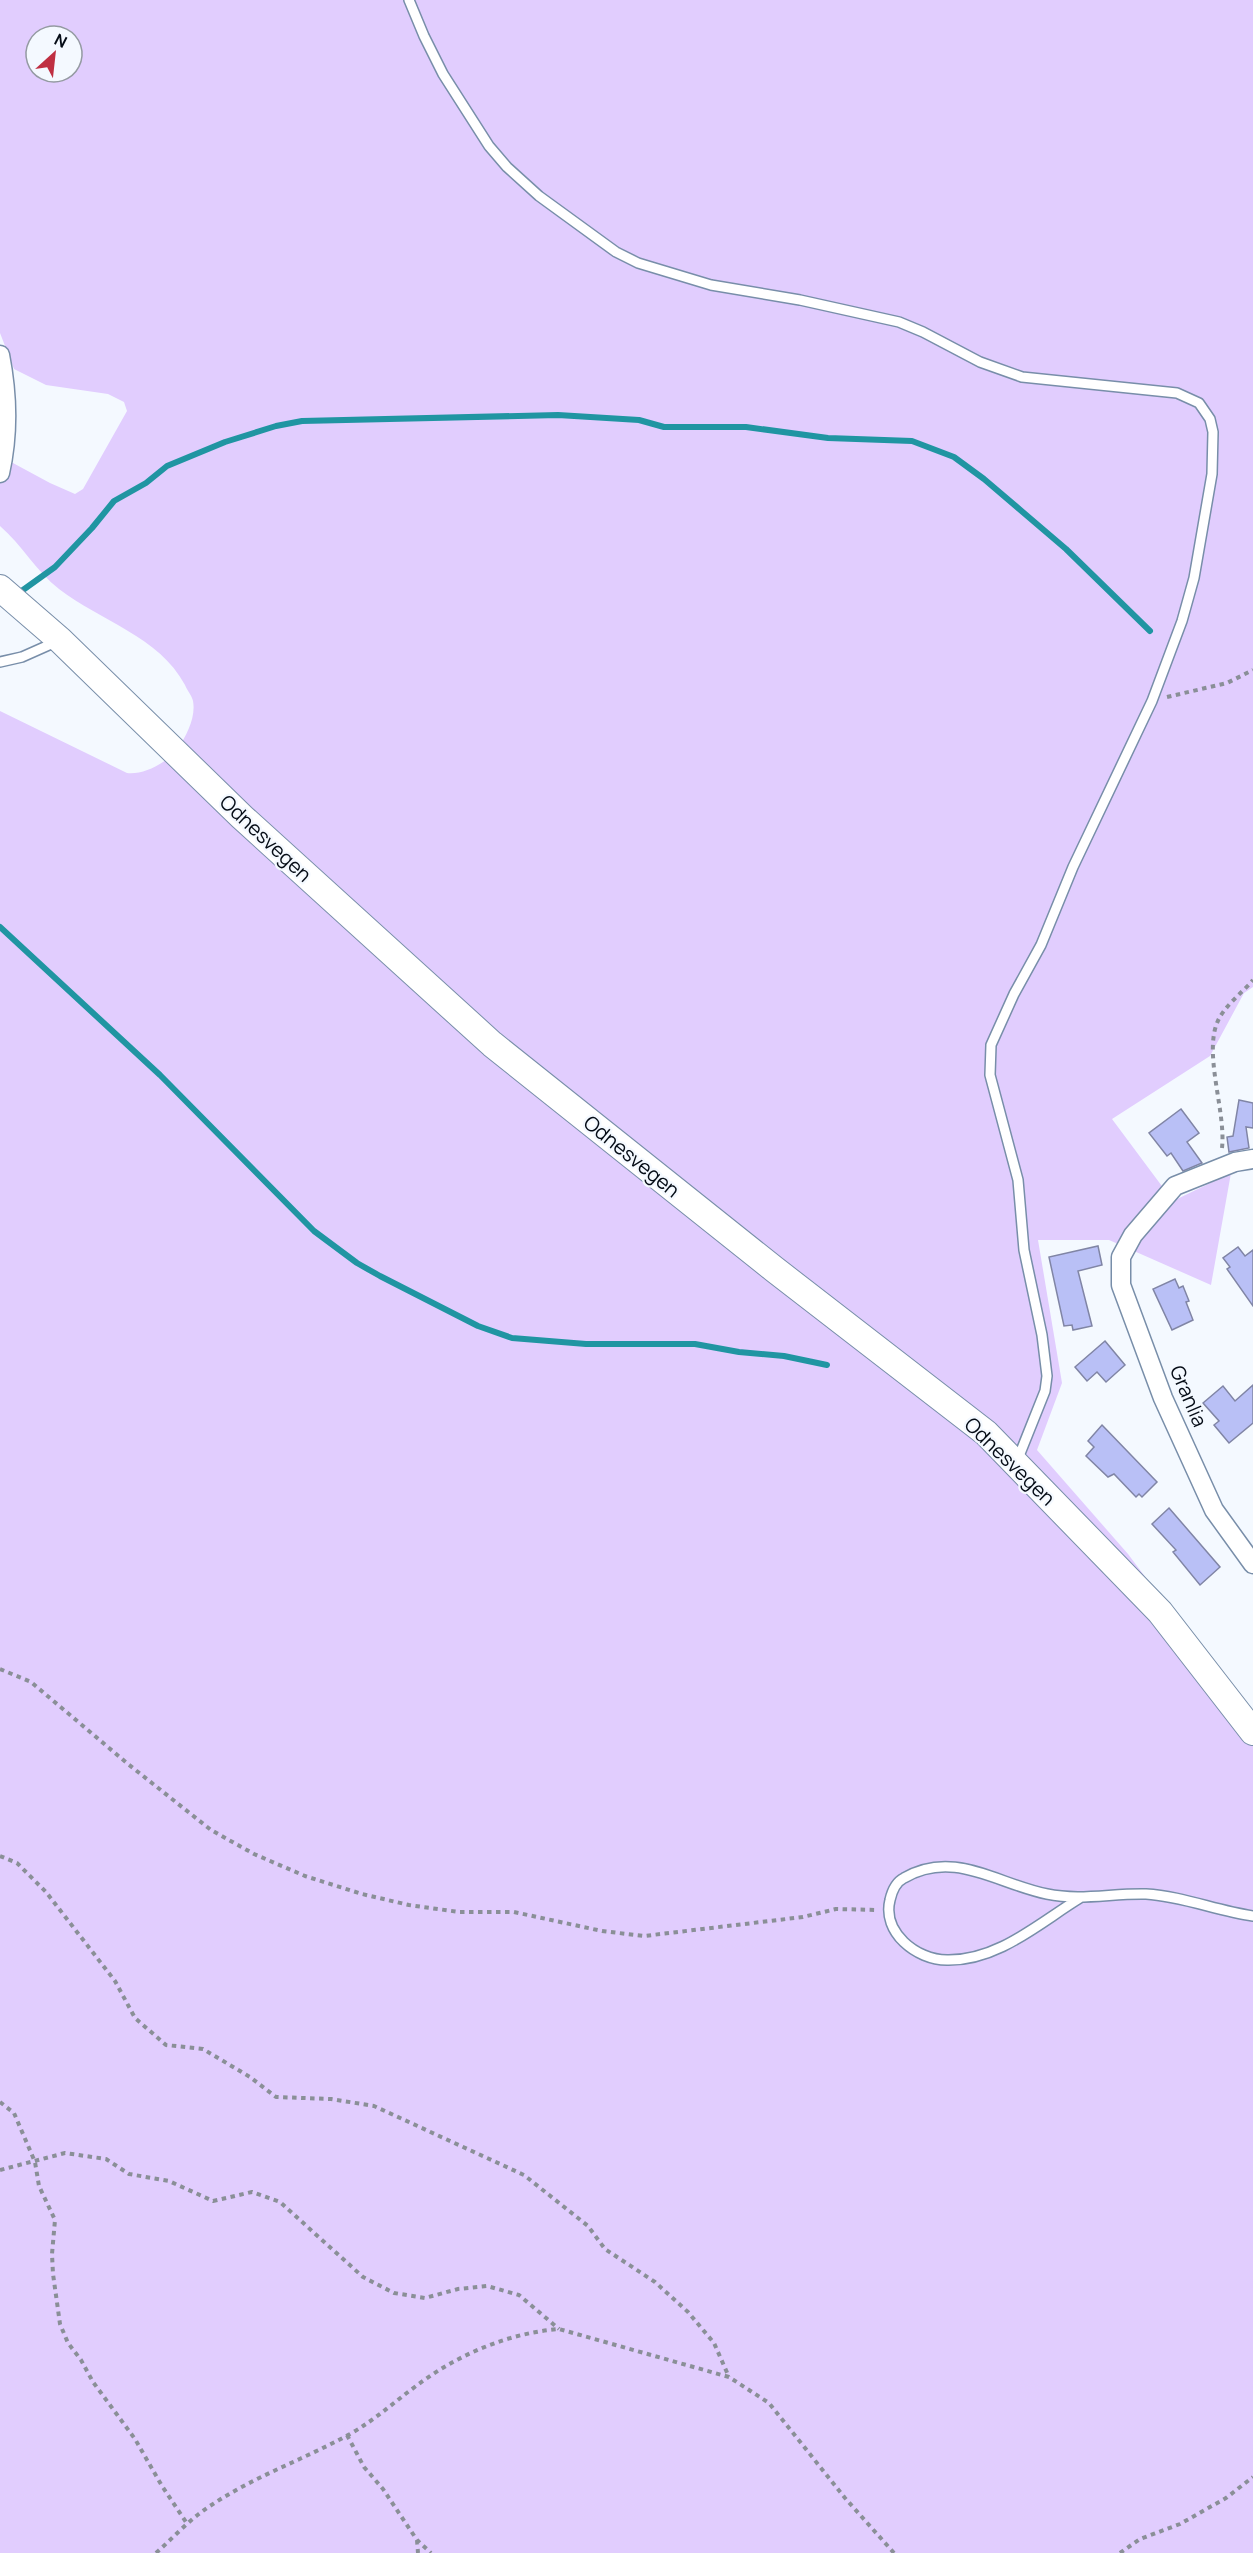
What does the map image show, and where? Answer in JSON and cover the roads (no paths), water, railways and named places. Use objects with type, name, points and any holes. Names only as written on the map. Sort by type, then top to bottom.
[{"type":"main road","name":"Odnesvegen","points":[[0,588],[60,640],[242,817],[492,1044],[986,1433],[1160,1612],[1253,1732]]},
{"type":"street","points":[[0,355],[8,411],[6,446],[0,473]]},
{"type":"street","name":"Granlia","points":[[1253,1159],[1234,1162],[1175,1186],[1133,1235],[1121,1257],[1121,1285],[1163,1398],[1214,1510],[1253,1564]]},
{"type":"lane","points":[[409,0],[443,74],[489,146],[507,167],[539,196],[623,256],[638,263],[711,285],[800,300],[900,322],[980,362],[1022,377],[1178,393],[1200,403],[1210,419],[1213,432],[1212,474],[1194,578],[1182,621],[1152,701],[1073,867],[1041,945],[1014,994],[991,1045],[990,1075],[1018,1180],[1024,1250],[1042,1335],[1047,1376],[1045,1391],[1016,1463]]},
{"type":"lane","points":[[0,662],[22,657],[60,640]]},
{"type":"lane","points":[[1080,1898],[1005,1947],[973,1958],[946,1960],[928,1957],[901,1941],[892,1927],[887,1910],[891,1895],[900,1880],[923,1869],[944,1865],[968,1869],[1047,1894],[1080,1898],[1149,1894],[1253,1916]]},
{"type":"waterway","points":[[16,595],[55,567],[114,501],[146,483],[167,466],[225,442],[276,426],[302,421],[558,415],[639,420],[664,427],[746,427],[828,438],[912,441],[954,457],[984,479],[1066,549],[1150,631]]},
{"type":"waterway","points":[[0,927],[160,1075],[314,1231],[357,1263],[380,1276],[478,1326],[512,1338],[586,1344],[695,1344],[739,1352],[784,1356],[827,1365]]}]
